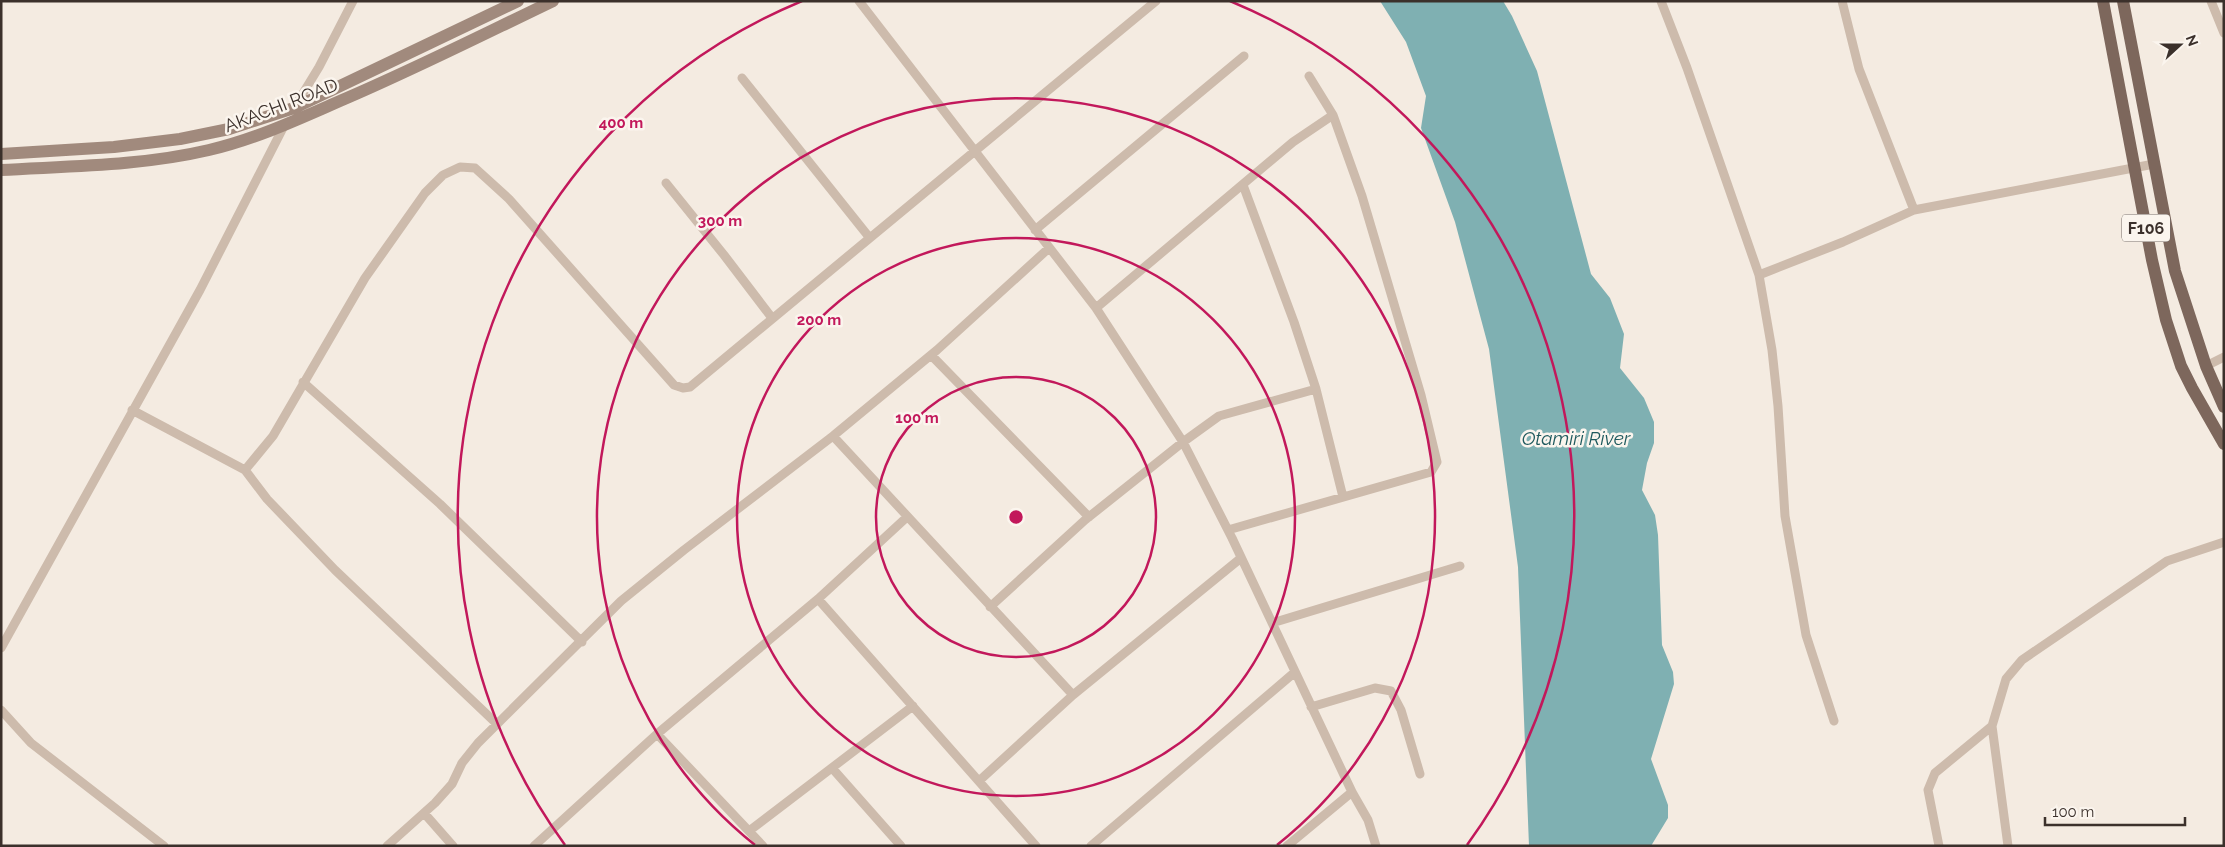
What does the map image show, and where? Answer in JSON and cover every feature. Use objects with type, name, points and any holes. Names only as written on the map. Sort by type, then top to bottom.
[{"type":"main road","name":"AKACHI ROAD","points":[[1,154],[114,147],[180,139],[229,129],[294,108],[518,1]]},
{"type":"main road","name":"AKACHI ROAD","points":[[1,170],[120,163],[170,157],[208,150],[248,139],[385,82],[552,1]]},
{"type":"main road","name":"F106","points":[[2103,1],[2152,260],[2173,344],[2192,388],[2224,444]]},
{"type":"main road","name":"F106","points":[[2123,1],[2175,271],[2206,366],[2224,408]]},
{"type":"street","points":[[1,648],[200,290],[283,126],[320,67],[353,1]]},
{"type":"street","points":[[859,1],[1096,308],[1183,442],[1242,558],[1352,792],[1368,820],[1376,846]]},
{"type":"street","points":[[245,470],[273,436],[365,278],[425,193],[443,175],[460,167],[475,168],[509,199],[674,385],[683,388],[690,387],[1156,1]]},
{"type":"street","points":[[1661,1],[1690,77],[1759,274],[1772,350],[1778,406],[1785,516],[1806,635],[1834,721]]},
{"type":"street","points":[[1842,1],[1859,69],[1914,210]]},
{"type":"street","points":[[2210,1],[2224,33]]},
{"type":"street","points":[[1035,230],[1244,56]]},
{"type":"street","points":[[1228,530],[1430,472],[1437,462],[1421,395],[1365,205],[1333,116],[1309,76]]},
{"type":"street","points":[[742,78],[869,237]]},
{"type":"street","points":[[1096,308],[1293,142],[1333,116]]},
{"type":"street","points":[[1759,274],[1842,242],[1914,210],[2136,169],[2154,164]]},
{"type":"street","points":[[666,183],[772,318]]},
{"type":"street","points":[[1242,185],[1294,322],[1316,389],[1343,497]]},
{"type":"street","points":[[387,846],[424,813],[452,784],[462,763],[478,743],[582,642],[621,601],[684,550],[833,436],[932,355],[1049,248]]},
{"type":"street","points":[[932,355],[1089,517]]},
{"type":"street","points":[[2206,366],[2224,357]]},
{"type":"street","points":[[303,382],[440,504],[582,642]]},
{"type":"street","points":[[990,607],[1089,517],[1183,442],[1219,416],[1316,389]]},
{"type":"street","points":[[132,410],[245,470],[267,499],[335,570],[497,724]]},
{"type":"street","points":[[833,436],[1073,695]]},
{"type":"street","points":[[534,846],[657,734],[818,599],[907,517]]},
{"type":"street","points":[[2008,846],[1992,726],[2006,679],[2022,660],[2167,561],[2224,542]]},
{"type":"street","points":[[979,781],[1073,695],[1242,558]]},
{"type":"street","points":[[1272,623],[1460,566]]},
{"type":"street","points":[[818,599],[1036,846]]},
{"type":"street","points":[[1091,846],[1295,672]]},
{"type":"street","points":[[1311,707],[1375,688],[1391,691],[1401,710],[1420,774]]},
{"type":"street","points":[[749,831],[913,706]]},
{"type":"street","points":[[1,710],[31,743],[164,846]]},
{"type":"street","points":[[1939,846],[1928,790],[1935,773],[1992,726]]},
{"type":"street","points":[[657,734],[764,846]]},
{"type":"street","points":[[832,768],[900,846]]},
{"type":"street","points":[[1287,846],[1352,792]]},
{"type":"street","points":[[424,813],[453,846]]},
{"type":"water","name":"Otamiri River","points":[[1380,1],[1503,1],[1512,16],[1537,71],[1591,274],[1610,298],[1624,334],[1620,368],[1644,398],[1654,422],[1654,443],[1647,463],[1642,490],[1655,515],[1658,535],[1662,645],[1673,672],[1674,684],[1651,759],[1668,805],[1668,818],[1651,846],[1529,846],[1518,567],[1489,349],[1455,222],[1421,128],[1426,96],[1406,42]]}]
